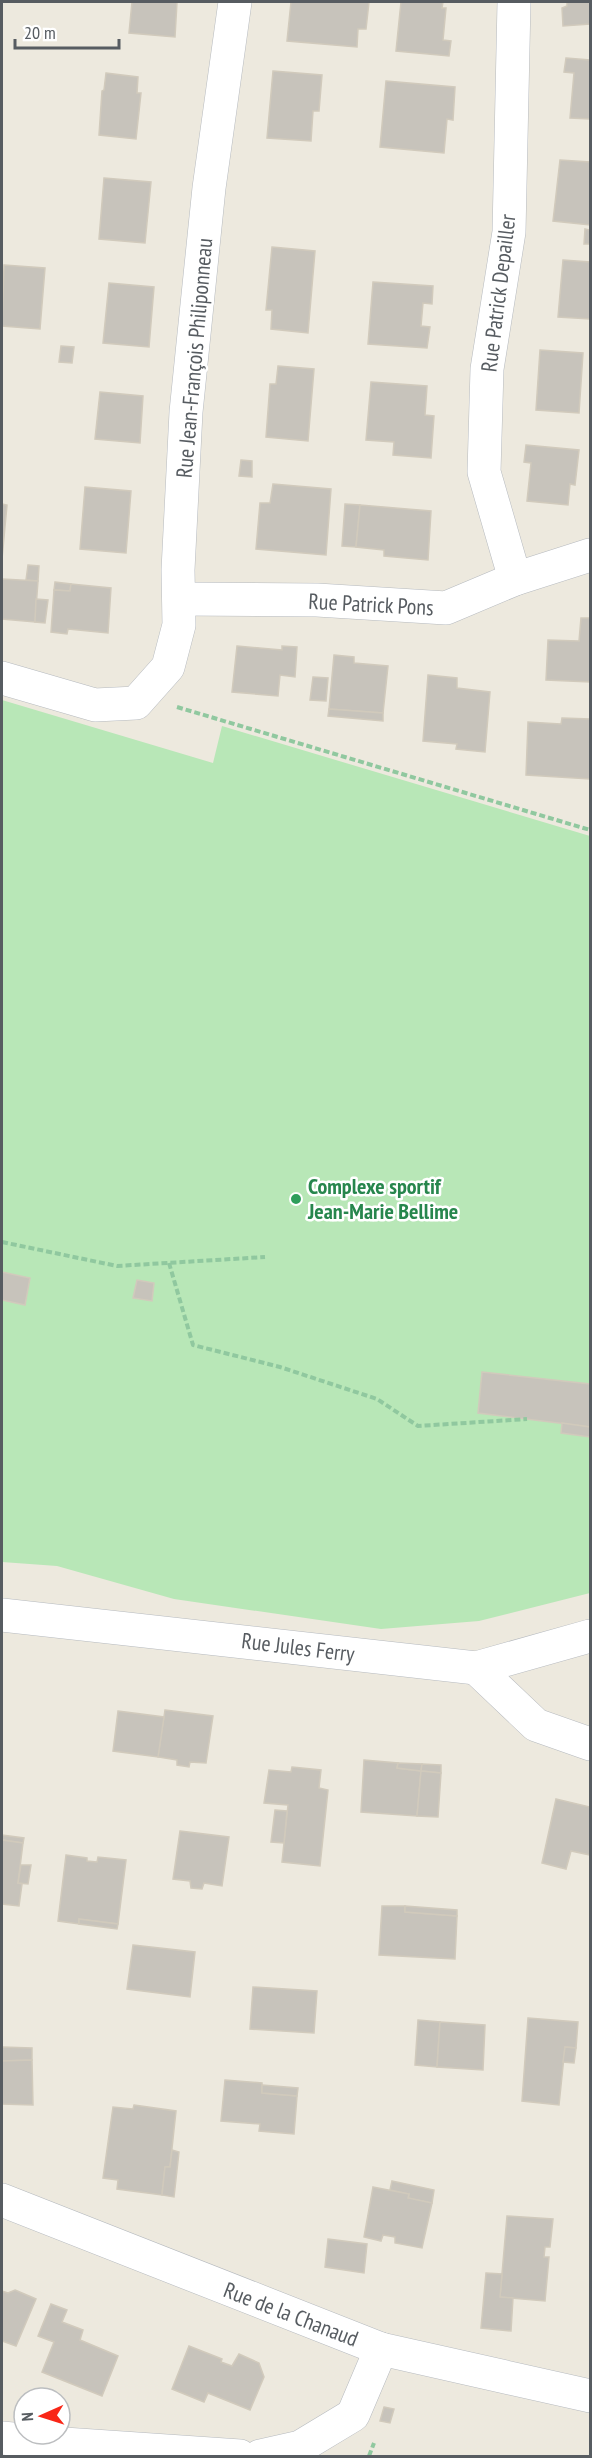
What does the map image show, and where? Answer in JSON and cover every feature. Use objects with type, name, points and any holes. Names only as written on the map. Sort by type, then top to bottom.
[{"type":"street","name":"Rue Jean-François Philiponneau","points":[[139,700],[168,667],[180,625],[186,412],[209,188],[235,2]]},
{"type":"street","name":"Rue Patrick Depailler","points":[[514,2],[509,232],[487,369],[484,472],[515,579]]},
{"type":"street","name":"Rue Patrick Pons","points":[[179,599],[317,600],[446,608],[515,579],[591,555]]},
{"type":"street","points":[[2,678],[95,705],[139,700]]},
{"type":"street","name":"Rue Jules Ferry","points":[[2,1615],[476,1668],[591,1636]]},
{"type":"street","points":[[476,1668],[536,1725],[591,1744]]},
{"type":"street","name":"Rue de la Chanaud","points":[[2,2200],[381,2349],[591,2396]]},
{"type":"street","points":[[260,2457],[300,2447],[353,2415],[381,2349]]},
{"type":"street","points":[[2,2438],[240,2457]]},
{"type":"path","points":[[139,700],[591,830]]},
{"type":"path","points":[[2,1242],[117,1266],[266,1257]]},
{"type":"path","points":[[169,1263],[193,1345],[280,1367],[377,1399],[418,1426],[527,1419]]},
{"type":"green space","name":"Complexe sportif Jean-Marie Bellime","points":[[2,700],[213,763],[222,726],[590,836],[590,1593],[479,1621],[381,1629],[174,1599],[57,1566],[2,1562]]},
{"type":"building","points":[[132,2],[177,2],[175,37],[129,33]]},
{"type":"building","points":[[291,2],[369,2],[366,29],[358,29],[357,47],[287,41]]},
{"type":"building","points":[[401,2],[443,2],[442,8],[446,8],[443,40],[451,41],[449,56],[396,51]]},
{"type":"building","points":[[567,2],[590,2],[590,24],[563,26],[562,8],[567,6]]},
{"type":"building","points":[[566,58],[590,60],[590,119],[570,118],[574,73],[564,72]]},
{"type":"building","points":[[273,71],[322,75],[319,111],[313,111],[311,141],[267,138]]},
{"type":"building","points":[[106,73],[138,77],[137,93],[141,93],[136,139],[99,135],[102,91]]},
{"type":"building","points":[[386,81],[455,87],[453,120],[447,119],[444,153],[380,147]]},
{"type":"building","points":[[560,160],[590,162],[590,225],[553,221]]},
{"type":"building","points":[[104,178],[151,182],[145,243],[99,239]]},
{"type":"building","points":[[585,229],[590,230],[590,244],[584,244]]},
{"type":"building","points":[[272,247],[315,251],[308,333],[271,329],[272,310],[266,310]]},
{"type":"building","points":[[563,260],[590,262],[590,319],[558,317]]},
{"type":"building","points":[[4,265],[45,268],[40,329],[2,326]]},
{"type":"building","points":[[373,282],[433,286],[432,304],[423,303],[421,326],[430,327],[427,348],[368,344]]},
{"type":"building","points":[[109,283],[154,287],[149,347],[103,343]]},
{"type":"building","points":[[61,346],[74,347],[72,363],[59,362]]},
{"type":"building","points":[[540,350],[583,353],[579,413],[536,410]]},
{"type":"building","points":[[278,366],[314,369],[308,441],[266,437],[270,384],[276,384]]},
{"type":"building","points":[[371,382],[427,386],[425,415],[434,416],[431,458],[393,455],[394,442],[366,440]]},
{"type":"building","points":[[100,392],[143,396],[140,443],[95,439]]},
{"type":"building","points":[[526,445],[579,450],[575,485],[570,484],[568,505],[527,501],[531,463],[524,462]]},
{"type":"building","points":[[241,460],[252,461],[252,477],[239,476]]},
{"type":"building","points":[[273,484],[331,489],[326,555],[256,549],[260,503],[270,503]]},
{"type":"building","points":[[85,487],[131,491],[126,553],[80,549]]},
{"type":"building","points":[[2,504],[7,505],[2,559]]},
{"type":"building","points":[[345,504],[360,505],[356,547],[342,546]]},
{"type":"building","points":[[360,505],[431,511],[428,560],[384,556],[384,550],[356,547]]},
{"type":"building","points":[[28,565],[39,566],[38,581],[26,580]]},
{"type":"building","points":[[2,579],[38,581],[35,622],[2,619]]},
{"type":"building","points":[[55,582],[71,584],[70,591],[54,590]]},
{"type":"building","points":[[71,584],[111,588],[108,633],[68,629],[67,634],[51,632],[54,590],[70,591]]},
{"type":"building","points":[[36,599],[48,600],[45,623],[35,622]]},
{"type":"building","points":[[581,618],[590,618],[590,682],[546,680],[548,640],[579,641]]},
{"type":"building","points":[[237,646],[282,650],[282,646],[297,647],[295,677],[280,675],[278,696],[232,692]]},
{"type":"building","points":[[334,655],[354,657],[354,663],[388,666],[383,713],[329,709]]},
{"type":"building","points":[[428,675],[457,678],[457,688],[490,692],[485,752],[456,749],[457,744],[423,741]]},
{"type":"building","points":[[313,677],[328,678],[326,701],[310,700]]},
{"type":"building","points":[[329,709],[383,713],[383,721],[328,716]]},
{"type":"building","points":[[562,718],[590,719],[590,779],[526,775],[528,722],[561,724]]},
{"type":"building","points":[[2,1272],[30,1278],[25,1305],[2,1300]]},
{"type":"building","points":[[137,1280],[154,1283],[152,1301],[133,1298]]},
{"type":"building","points":[[482,1372],[590,1384],[590,1427],[478,1413]]},
{"type":"building","points":[[562,1423],[590,1427],[590,1437],[561,1433]]},
{"type":"building","points":[[165,1710],[213,1716],[206,1763],[190,1762],[189,1767],[177,1765],[177,1760],[158,1757]]},
{"type":"building","points":[[118,1711],[164,1717],[158,1757],[113,1751]]},
{"type":"building","points":[[364,1760],[398,1763],[397,1768],[421,1771],[417,1816],[361,1812]]},
{"type":"building","points":[[398,1763],[422,1764],[421,1771],[397,1768]]},
{"type":"building","points":[[422,1764],[441,1765],[441,1773],[421,1771]]},
{"type":"building","points":[[292,1767],[321,1770],[319,1788],[328,1790],[320,1866],[282,1862],[288,1805],[264,1803],[269,1770],[291,1772]]},
{"type":"building","points":[[421,1771],[441,1773],[438,1817],[417,1816]]},
{"type":"building","points":[[556,1799],[590,1807],[590,1855],[571,1851],[566,1869],[542,1863]]},
{"type":"building","points":[[275,1810],[287,1811],[284,1843],[271,1842]]},
{"type":"building","points":[[180,1831],[229,1837],[222,1886],[204,1883],[202,1889],[191,1888],[190,1881],[173,1879]]},
{"type":"building","points":[[2,1835],[24,1838],[23,1843],[2,1840]]},
{"type":"building","points":[[2,1840],[23,1843],[18,1883],[22,1884],[19,1906],[2,1904]]},
{"type":"building","points":[[66,1855],[97,1862],[98,1857],[126,1860],[118,1924],[79,1919],[79,1924],[58,1921]]},
{"type":"building","points":[[21,1865],[31,1865],[28,1884],[18,1883]]},
{"type":"building","points":[[382,1906],[405,1906],[405,1912],[457,1916],[455,1959],[379,1955]]},
{"type":"building","points":[[405,1906],[457,1910],[457,1916],[405,1912]]},
{"type":"building","points":[[79,1919],[118,1924],[117,1929],[79,1924]]},
{"type":"building","points":[[133,1945],[195,1952],[190,1997],[127,1989]]},
{"type":"building","points":[[253,1987],[317,1991],[314,2033],[250,2029]]},
{"type":"building","points":[[528,2018],[578,2022],[576,2048],[565,2047],[559,2105],[522,2101]]},
{"type":"building","points":[[418,2020],[440,2022],[437,2067],[415,2065]]},
{"type":"building","points":[[440,2022],[485,2025],[483,2070],[437,2067]]},
{"type":"building","points":[[2,2047],[32,2048],[32,2060],[2,2061]]},
{"type":"building","points":[[565,2047],[576,2048],[574,2063],[563,2062]]},
{"type":"building","points":[[32,2060],[33,2105],[2,2104],[2,2061]]},
{"type":"building","points":[[225,2080],[262,2083],[262,2093],[297,2096],[294,2134],[259,2131],[260,2124],[221,2121]]},
{"type":"building","points":[[262,2085],[298,2088],[297,2096],[262,2093]]},
{"type":"building","points":[[134,2105],[176,2111],[170,2167],[165,2167],[162,2195],[117,2189],[118,2180],[103,2178],[113,2107],[133,2109]]},
{"type":"building","points":[[172,2150],[179,2152],[174,2197],[162,2195],[165,2167],[170,2167]]},
{"type":"building","points":[[392,2181],[434,2190],[432,2203],[408,2198],[409,2194],[390,2190]]},
{"type":"building","points":[[373,2187],[409,2194],[408,2198],[432,2203],[422,2248],[395,2243],[395,2237],[383,2235],[381,2241],[364,2237]]},
{"type":"building","points":[[507,2216],[553,2219],[550,2247],[545,2247],[544,2257],[549,2257],[545,2301],[500,2297]]},
{"type":"building","points":[[328,2239],[367,2244],[364,2273],[325,2267]]},
{"type":"building","points":[[486,2273],[502,2274],[500,2297],[513,2298],[511,2331],[481,2328]]},
{"type":"building","points":[[15,2290],[36,2299],[16,2346],[2,2341],[2,2291],[8,2293]]},
{"type":"building","points":[[51,2304],[67,2310],[62,2322],[83,2330],[80,2340],[118,2356],[102,2396],[42,2372],[54,2342],[38,2336]]},
{"type":"building","points":[[189,2346],[222,2359],[221,2362],[232,2366],[239,2354],[259,2363],[264,2377],[250,2410],[208,2393],[204,2402],[172,2389]]},
{"type":"building","points":[[384,2407],[394,2409],[390,2423],[380,2421]]},
{"type":"place","name":"Complexe sportif Jean-Marie Bellime","points":[[296,1199]]}]
